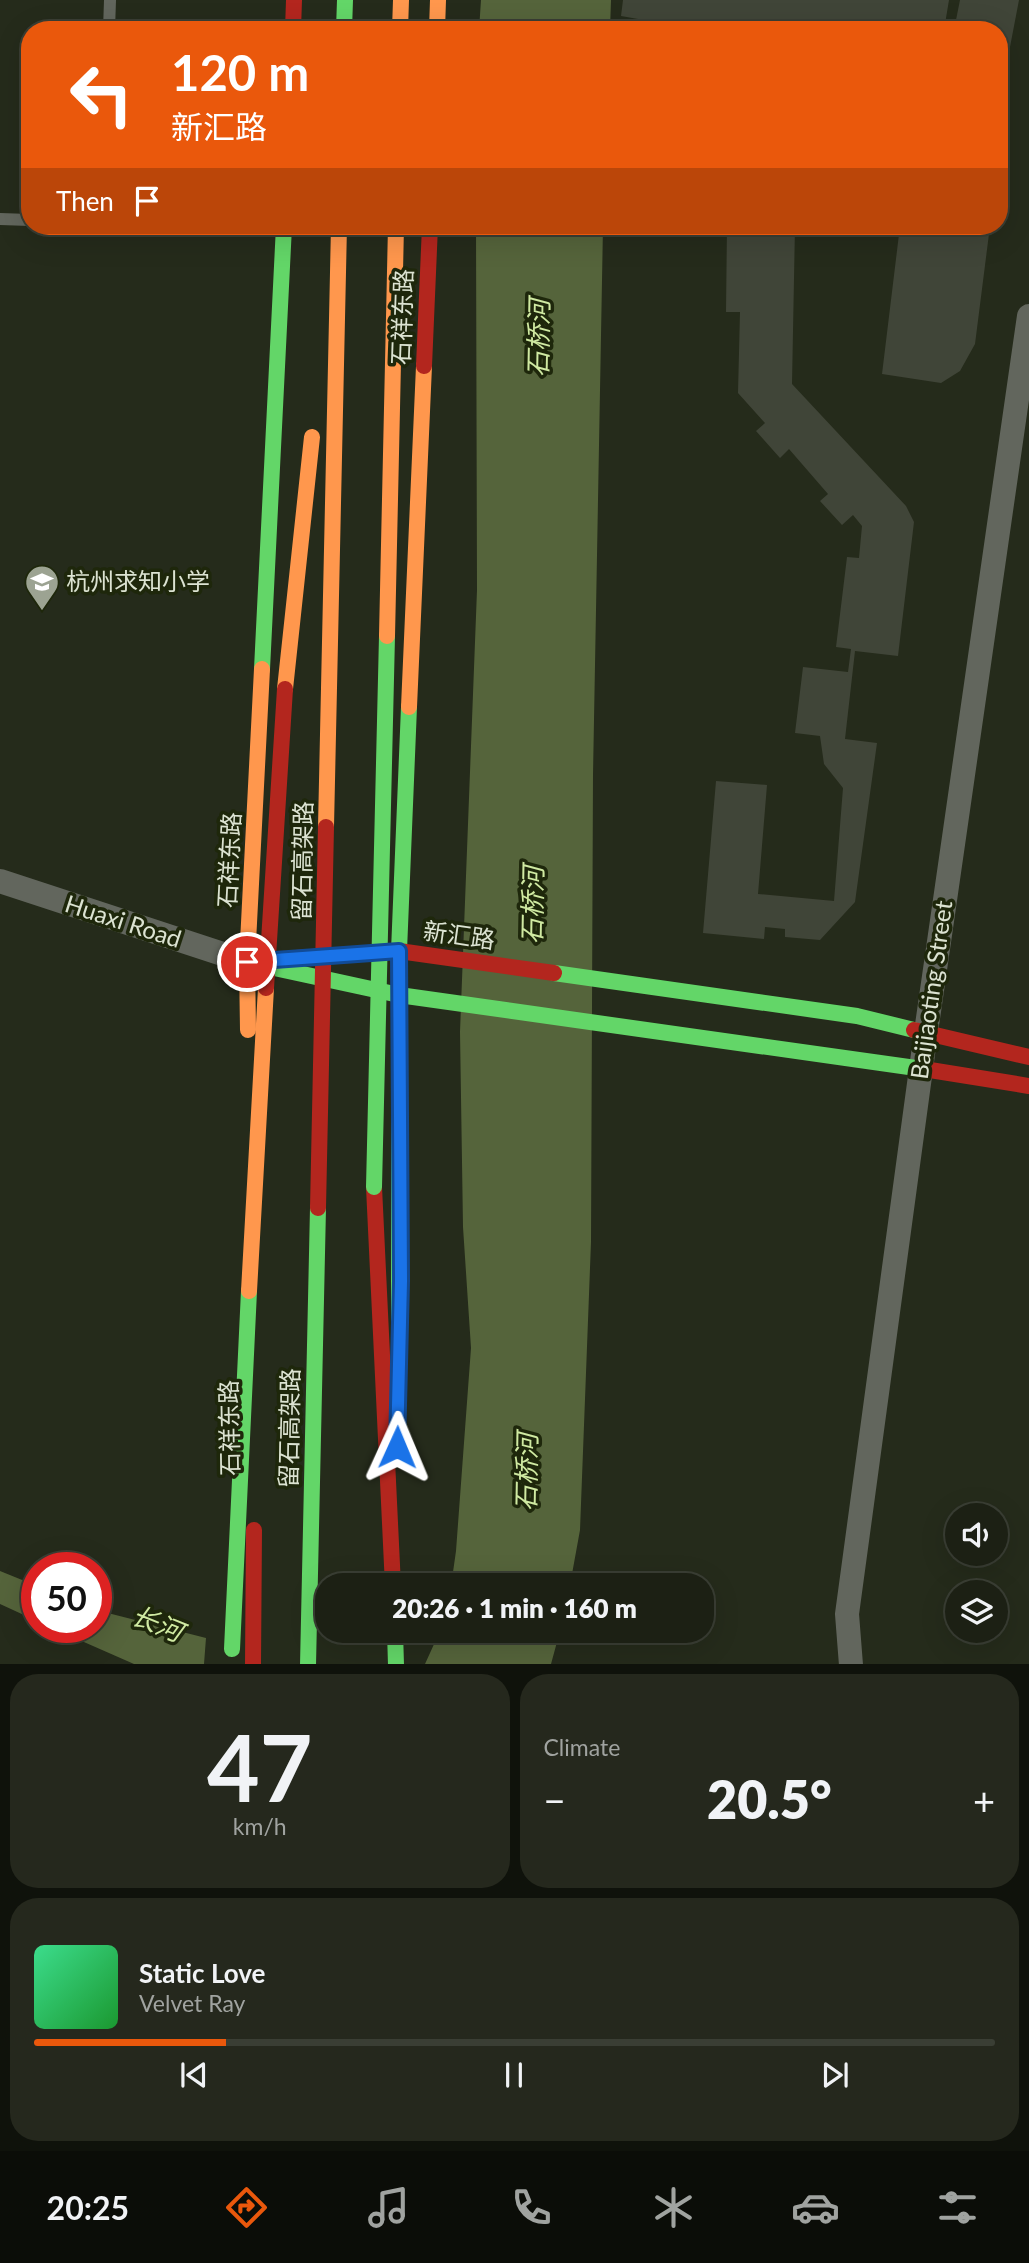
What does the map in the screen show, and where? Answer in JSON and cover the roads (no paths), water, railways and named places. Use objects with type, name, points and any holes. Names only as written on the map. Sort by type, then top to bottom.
[{"type":"main road","points":[[294,21],[295,0]]},
{"type":"main road","points":[[344,21],[345,0]]},
{"type":"main road","points":[[400,21],[401,0]]},
{"type":"main road","points":[[437,21],[438,0]]},
{"type":"main road","name":"石祥东路","points":[[253,1664],[247,962],[284,235]]},
{"type":"main road","points":[[319,375],[336,235]]},
{"type":"main road","name":"留石高架路","points":[[308,1664],[337,235]]},
{"type":"main road","points":[[371,1476],[374,1187],[396,235]]},
{"type":"main road","name":"石祥东路","points":[[393,1573],[401,1281],[399,951],[430,235]]},
{"type":"main road","points":[[231,1659],[245,1359],[282,714],[315,415]]},
{"type":"main road","name":"新汇路","points":[[247,962],[399,951],[857,1016],[1029,1058]]},
{"type":"main road","points":[[247,962],[399,995],[1004,1080],[1029,1086]]},
{"type":"main road","points":[[374,1187],[392,1573]]},
{"type":"main road","points":[[393,1643],[394,1664]]},
{"type":"street","name":"Baijiaoting Street","points":[[851,1664],[847,1614],[926,1032],[1029,316]]},
{"type":"street","name":"Huaxi Road","points":[[0,881],[247,962]]},
{"type":"lane","points":[[109,21],[110,0]]},
{"type":"lane","points":[[0,219],[21,219]]},
{"type":"water","points":[[481,0],[611,0],[610,21],[480,21]]},
{"type":"water","name":"石桥河","points":[[476,235],[603,235],[593,775],[591,1242],[580,1530],[572,1573],[453,1573],[471,1348],[463,1227],[460,1032],[477,590]]},
{"type":"water","points":[[0,1571],[21,1580],[21,1614],[0,1604]]},
{"type":"water","points":[[112,1614],[206,1638],[204,1664],[134,1664],[86,1643],[112,1643]]},
{"type":"water","points":[[435,1643],[557,1643],[551,1664],[425,1664]]},
{"type":"place","name":"杭州求知小学","points":[[42,612]]},
{"type":"water label","name":"长河","points":[[157,1624]]}]
